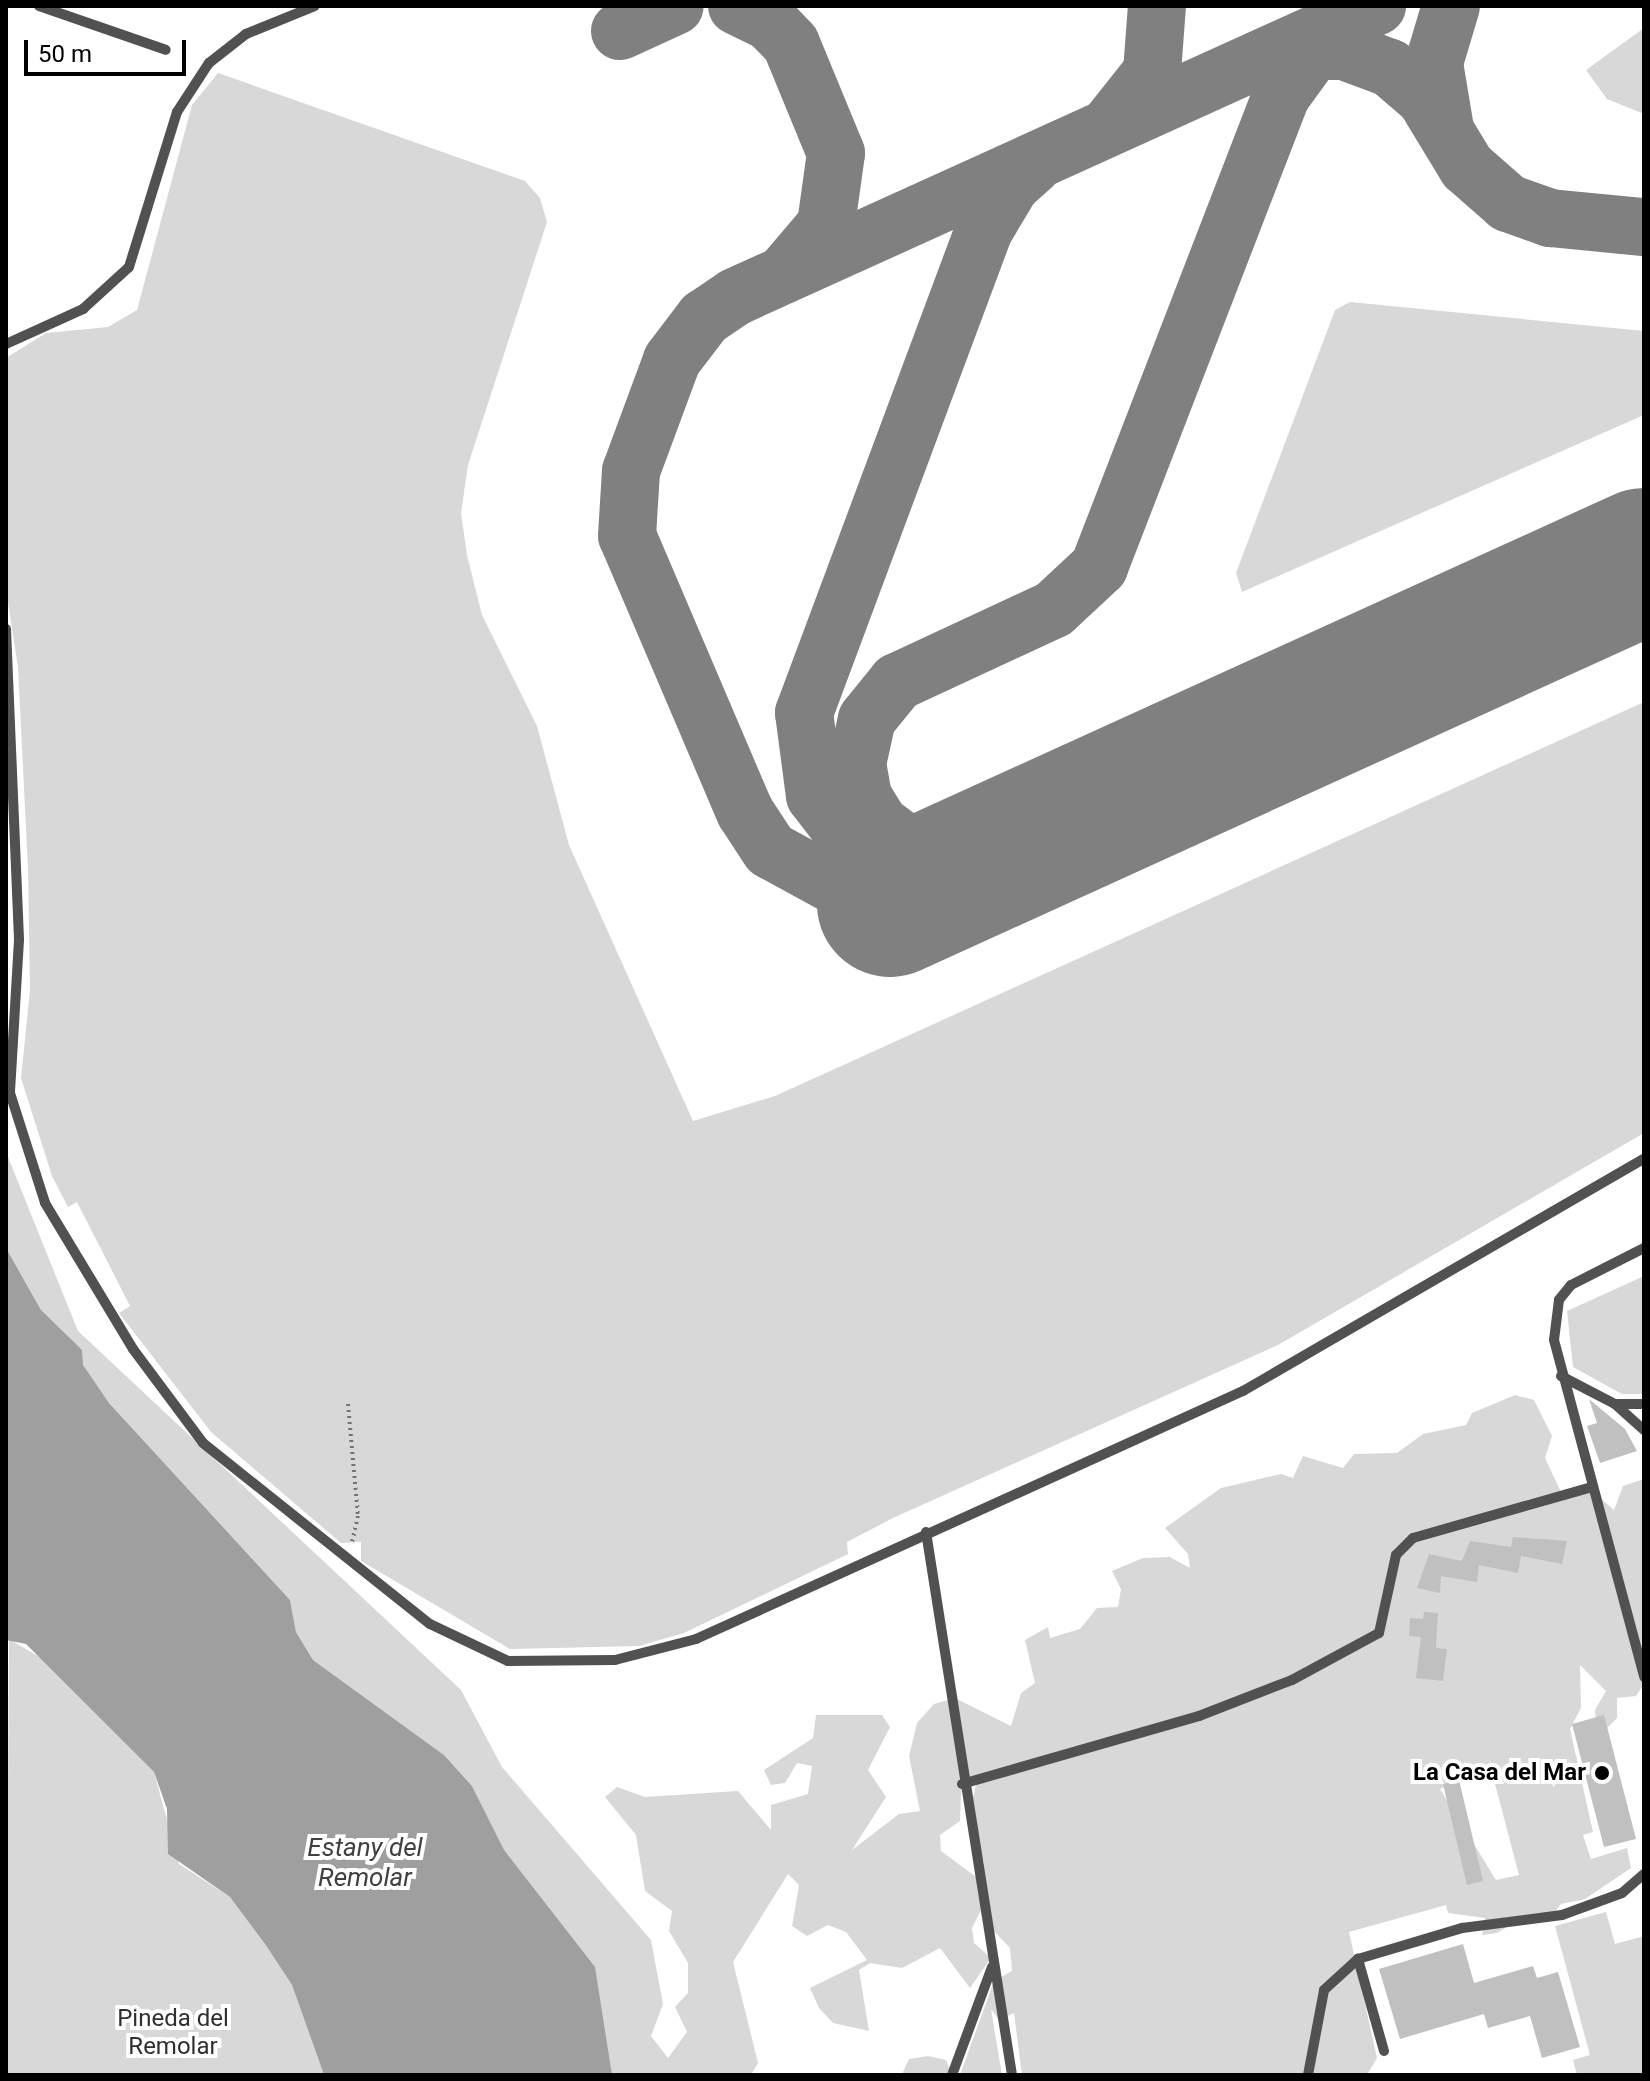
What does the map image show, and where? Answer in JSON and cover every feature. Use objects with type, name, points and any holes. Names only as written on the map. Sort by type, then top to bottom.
[{"type":"lane","points":[[39,6],[166,50]]},
{"type":"lane","points":[[6,344],[83,309],[129,267],[177,112],[209,63],[246,34],[315,6]]},
{"type":"lane","points":[[6,629],[19,940],[10,1093],[45,1203],[173,1408],[203,1443],[350,1565],[470,1646],[508,1661],[575,1664],[654,1655],[696,1639],[926,1532],[1243,1391],[1644,1159]]},
{"type":"lane","points":[[1644,1248],[1593,1268],[1559,1300],[1554,1340],[1589,1488],[1644,1677]]},
{"type":"lane","points":[[1561,1376],[1615,1404],[1644,1430]]},
{"type":"lane","points":[[1615,1404],[1644,1404]]},
{"type":"lane","points":[[962,1784],[1199,1716],[1306,1673],[1379,1633],[1396,1555],[1413,1538],[1589,1488]]},
{"type":"lane","points":[[926,1532],[962,1784],[1012,2075]]},
{"type":"lane","points":[[1308,2075],[1324,1990],[1358,1959],[1462,1928],[1562,1915],[1622,1893],[1644,1874]]},
{"type":"lane","points":[[1358,1959],[1384,2051]]},
{"type":"lane","points":[[952,2075],[993,1965]]},
{"type":"path","points":[[348,1404],[358,1516],[350,1565]]},
{"type":"green space","points":[[1644,28],[1644,114],[1607,99],[1586,70]]},
{"type":"green space","points":[[218,73],[525,181],[540,198],[547,222],[468,465],[461,513],[467,555],[482,615],[537,726],[569,845],[693,1121],[775,1096],[1644,702],[1644,1133],[1278,1345],[893,1518],[847,1542],[848,1554],[684,1633],[639,1646],[510,1649],[361,1561],[361,1542],[341,1543],[211,1432],[119,1313],[130,1306],[77,1202],[68,1207],[52,1176],[21,1078],[30,990],[28,868],[18,667],[6,590],[6,358],[46,333],[108,327],[137,310],[192,105]]},
{"type":"green space","points":[[1350,302],[1644,331],[1644,415],[1242,592],[1236,573],[1335,310]]},
{"type":"green space","points":[[6,1152],[78,1331],[461,1690],[502,1767],[651,1940],[663,2004],[651,2036],[668,2058],[687,2032],[675,2007],[688,1993],[688,1963],[669,1931],[672,1911],[645,1891],[636,1835],[605,1797],[617,1787],[645,1797],[738,1791],[771,1830],[771,1805],[808,1794],[812,1766],[797,1763],[785,1783],[771,1785],[764,1770],[813,1738],[816,1715],[882,1715],[890,1727],[868,1770],[886,1797],[852,1850],[899,1814],[920,1811],[909,1756],[917,1723],[934,1704],[955,1698],[1011,1726],[1021,1693],[1035,1683],[1025,1640],[1048,1627],[1050,1638],[1080,1629],[1097,1608],[1118,1607],[1121,1589],[1112,1571],[1143,1558],[1170,1557],[1190,1568],[1188,1554],[1165,1528],[1221,1488],[1281,1474],[1293,1478],[1303,1456],[1343,1468],[1354,1454],[1397,1453],[1423,1434],[1466,1425],[1472,1413],[1515,1395],[1534,1400],[1552,1436],[1545,1458],[1561,1492],[1589,1488],[1614,1510],[1623,1486],[1644,1479],[1644,1684],[1636,1696],[1617,1698],[1617,1718],[1607,1728],[1596,1724],[1595,1710],[1606,1691],[1580,1665],[1581,1708],[1570,1729],[1593,1832],[1583,1835],[1591,1859],[1627,1848],[1631,1868],[1585,1899],[1561,1904],[1550,1918],[1517,1921],[1497,1933],[1482,1935],[1485,1918],[1448,1913],[1446,1905],[1349,1932],[1377,2058],[1367,2075],[1022,2075],[1014,2013],[999,2020],[991,2009],[1002,2075],[960,2075],[994,1981],[1012,1971],[1010,1948],[992,1929],[985,1902],[972,1928],[974,1943],[991,1958],[970,1988],[940,1948],[902,1968],[870,1963],[859,1970],[869,2031],[833,2023],[819,2008],[810,1988],[867,1960],[846,1932],[828,1925],[807,1936],[792,1926],[799,1885],[788,1874],[733,1962],[758,2063],[751,2075],[612,2075],[578,1947],[504,1851],[472,1786],[444,1755],[313,1660],[296,1632],[290,1600],[109,1403],[41,1310],[6,1248]],"holes":[[[1490,1765],[1519,1875],[1496,1880],[1440,1789]],[[962,1769],[976,1785],[967,1823],[984,1862],[979,1879],[941,1851],[940,1835],[960,1821]]]},
{"type":"green space","points":[[1644,1276],[1644,1394],[1622,1394],[1573,1367],[1567,1311]]},
{"type":"green space","name":"Pineda del Remolar","points":[[9,1639],[41,1658],[154,1772],[179,1864],[230,1897],[265,1944],[292,1985],[324,2075],[6,2075]]},
{"type":"green space","points":[[1606,1912],[1615,1944],[1644,1936],[1644,2075],[1577,2075],[1573,2060],[1590,2055],[1555,1926]]},
{"type":"green space","points":[[928,2056],[946,2060],[952,2075],[902,2074],[909,2059]]},
{"type":"water","name":"Estany del Remolar","points":[[6,1248],[41,1310],[82,1350],[83,1365],[109,1403],[290,1600],[296,1632],[313,1660],[444,1755],[472,1786],[504,1850],[595,1967],[612,2075],[324,2075],[292,1985],[265,1944],[230,1897],[168,1854],[167,1809],[154,1772],[26,1644],[6,1640]]},
{"type":"building","points":[[1589,1399],[1625,1429],[1637,1451],[1600,1463],[1587,1426],[1597,1423]]},
{"type":"building","points":[[1513,1537],[1567,1541],[1562,1564],[1521,1556],[1518,1573],[1479,1565],[1477,1582],[1441,1576],[1440,1593],[1417,1588],[1429,1554],[1462,1561],[1470,1541],[1511,1547]]},
{"type":"building","points":[[1424,1612],[1438,1613],[1436,1648],[1447,1649],[1443,1681],[1416,1678],[1421,1637],[1409,1636],[1410,1618],[1423,1619]]},
{"type":"building","name":"La Casa del Mar","points":[[1604,1715],[1636,1839],[1604,1847],[1572,1724]]},
{"type":"building","points":[[1459,1780],[1483,1881],[1467,1885],[1443,1784]]},
{"type":"building","points":[[1463,1944],[1474,1983],[1533,1966],[1537,1978],[1558,1972],[1580,2047],[1542,2058],[1530,2016],[1488,2028],[1484,2014],[1400,2039],[1379,1969]]},
{"type":"taxiway","points":[[620,31],[675,6]]},
{"type":"taxiway","points":[[737,6],[770,22],[791,44],[836,153],[826,225],[786,272]]},
{"type":"taxiway","points":[[1110,125],[1152,72],[1157,6]]},
{"type":"taxiway","points":[[941,881],[899,891],[838,887],[770,850],[745,812],[627,536],[631,471],[672,360],[704,318],[735,297],[1377,6]]},
{"type":"taxiway","points":[[1445,129],[1434,63],[1451,6]]},
{"type":"taxiway","points":[[988,859],[919,853],[880,824],[863,797],[857,764],[867,719],[897,682],[1054,609],[1099,567],[1281,96],[1329,30]]},
{"type":"taxiway","points":[[1285,51],[1344,51],[1390,68],[1425,98],[1467,167],[1508,203],[1550,218],[1644,227]]},
{"type":"taxiway","points":[[889,860],[842,831],[815,796],[804,713],[984,230],[1011,185],[1033,165]]},
{"type":"runway","points":[[890,904],[1644,561]]},
{"type":"place","name":"La Casa del Mar","points":[[1602,1773]]}]
